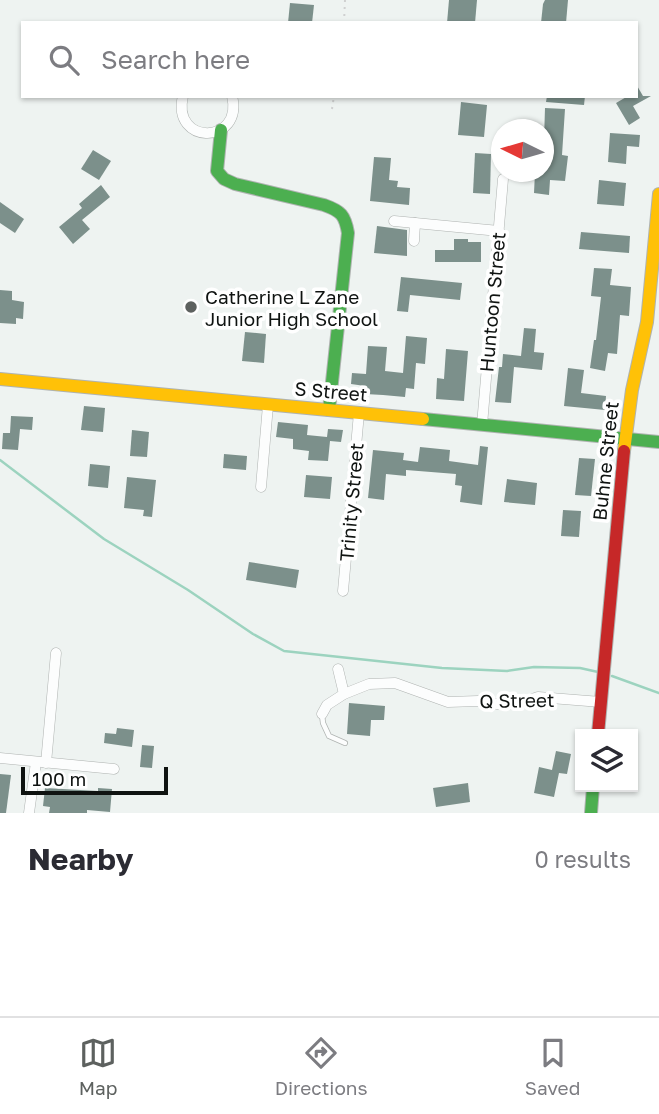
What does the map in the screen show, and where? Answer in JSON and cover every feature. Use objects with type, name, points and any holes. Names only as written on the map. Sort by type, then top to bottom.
[{"type":"street","points":[[182,98],[180,107],[183,118],[194,131],[205,134],[221,131],[230,122],[234,111],[232,98]]},
{"type":"street","points":[[221,131],[218,171],[224,179],[338,209],[346,220],[348,233],[330,410]]},
{"type":"street","name":"Huntoon Street","points":[[482,425],[503,182]]},
{"type":"street","name":"Buhne Street","points":[[598,729],[625,438],[632,390],[648,322],[659,194]]},
{"type":"street","points":[[394,220],[499,231]]},
{"type":"street","points":[[414,241],[415,223]]},
{"type":"street","name":"S Street","points":[[0,379],[659,442]]},
{"type":"street","points":[[261,487],[268,405]]},
{"type":"street","name":"Trinity Street","points":[[343,591],[359,413]]},
{"type":"street","points":[[29,813],[41,762],[56,653]]},
{"type":"street","points":[[338,669],[344,694]]},
{"type":"street","name":"Q Street","points":[[322,714],[327,705],[344,694],[369,684],[395,683],[448,702],[478,701],[504,705],[538,698],[601,702]]},
{"type":"street","points":[[0,758],[114,769]]},
{"type":"street","points":[[591,813],[593,792]]},
{"type":"lane","points":[[322,714],[329,736],[345,743]]},
{"type":"path","points":[[344,21],[345,0]]},
{"type":"path","points":[[332,109],[334,98]]},
{"type":"building","points":[[449,0],[477,0],[475,21],[447,21]]},
{"type":"building","points":[[545,0],[568,0],[566,21],[541,21]]},
{"type":"building","points":[[290,3],[314,5],[312,21],[288,21]]},
{"type":"building","points":[[638,87],[643,96],[651,96],[633,106],[640,118],[629,125],[616,103],[625,98],[638,98]]},
{"type":"building","points":[[547,98],[585,98],[584,105],[546,102]]},
{"type":"building","points":[[461,102],[487,105],[484,137],[458,135]]},
{"type":"building","points":[[545,108],[565,109],[562,155],[568,156],[565,181],[554,180],[554,119],[545,119]]},
{"type":"building","points":[[610,133],[640,135],[639,147],[627,146],[626,164],[608,162]]},
{"type":"building","points":[[93,150],[111,161],[99,180],[81,169]]},
{"type":"building","points":[[475,153],[491,154],[490,194],[473,193]]},
{"type":"building","points":[[374,157],[391,158],[389,180],[398,181],[397,187],[410,188],[409,205],[370,201]]},
{"type":"building","points":[[599,180],[626,183],[624,206],[597,204]]},
{"type":"building","points":[[535,182],[550,182],[549,195],[534,193]]},
{"type":"building","points":[[101,185],[110,197],[82,220],[90,229],[73,244],[59,227],[82,208],[79,204]]},
{"type":"building","points":[[0,202],[24,219],[15,233],[0,223]]},
{"type":"building","points":[[377,226],[407,230],[407,256],[374,253]]},
{"type":"building","points":[[581,232],[630,236],[629,253],[579,249]]},
{"type":"building","points":[[454,239],[481,242],[481,262],[435,262],[435,250],[454,250]]},
{"type":"building","points":[[594,268],[612,269],[610,285],[631,287],[629,316],[620,315],[617,354],[608,353],[605,371],[590,368],[601,297],[591,296]]},
{"type":"building","points":[[401,277],[462,283],[460,300],[410,295],[408,312],[397,311]]},
{"type":"building","points":[[0,290],[12,291],[12,300],[24,302],[23,319],[16,318],[16,324],[0,323]]},
{"type":"building","points":[[524,328],[536,329],[534,352],[544,353],[542,370],[514,367],[511,403],[495,402],[503,354],[521,356]]},
{"type":"building","points":[[245,332],[266,334],[264,363],[242,361]]},
{"type":"building","points":[[406,336],[427,338],[425,364],[416,363],[414,389],[406,388],[405,397],[365,394],[365,386],[351,384],[352,373],[366,374],[368,346],[387,347],[385,371],[403,373]]},
{"type":"building","points":[[446,349],[468,351],[464,401],[436,399],[437,378],[444,379]]},
{"type":"building","points":[[568,368],[584,370],[581,393],[606,396],[605,410],[564,406]]},
{"type":"building","points":[[84,406],[105,408],[103,432],[81,430]]},
{"type":"building","points":[[11,416],[33,417],[32,430],[20,429],[18,450],[2,449],[3,433],[10,433]]},
{"type":"building","points":[[278,422],[308,425],[307,435],[327,437],[328,429],[343,430],[341,442],[330,441],[328,461],[308,460],[309,451],[293,449],[293,439],[276,437]]},
{"type":"building","points":[[132,430],[149,432],[147,457],[130,456]]},
{"type":"building","points":[[480,446],[488,447],[482,505],[460,502],[462,486],[455,485],[456,474],[406,470],[406,476],[386,474],[384,500],[368,498],[373,450],[404,453],[403,460],[418,462],[420,447],[450,450],[449,461],[478,465]]},
{"type":"building","points":[[224,454],[247,456],[246,470],[223,468]]},
{"type":"building","points":[[579,458],[595,459],[591,496],[575,495]]},
{"type":"building","points":[[90,464],[110,466],[108,488],[88,486]]},
{"type":"building","points":[[306,475],[332,477],[330,499],[304,497]]},
{"type":"building","points":[[127,477],[156,480],[152,517],[143,516],[144,510],[124,508]]},
{"type":"building","points":[[507,479],[537,483],[535,505],[504,502]]},
{"type":"building","points":[[563,510],[581,511],[579,537],[561,536]]},
{"type":"building","points":[[249,562],[299,570],[296,588],[246,580]]},
{"type":"building","points":[[349,703],[385,706],[384,720],[371,720],[370,736],[347,734]]},
{"type":"building","points":[[117,728],[134,730],[132,747],[104,743],[105,733],[116,734]]},
{"type":"building","points":[[142,745],[154,746],[152,768],[140,767]]},
{"type":"building","points":[[556,751],[571,754],[567,774],[559,773],[554,797],[534,793],[539,767],[552,770]]},
{"type":"building","points":[[0,774],[11,775],[6,813],[0,813]]},
{"type":"building","points":[[468,783],[470,802],[436,807],[433,788]]},
{"type":"building","points":[[45,788],[98,791],[98,788],[112,789],[110,812],[87,810],[87,813],[49,813],[50,807],[43,806]]},
{"type":"waterway","points":[[0,460],[104,539],[284,651],[442,668],[507,671],[534,667],[580,668],[598,672]]},
{"type":"waterway","points":[[612,676],[659,693]]},
{"type":"traffic: fast","points":[[221,130],[217,171],[224,179],[324,205],[341,214],[345,222],[348,233],[329,410]]},
{"type":"traffic: fast","points":[[423,419],[659,442]]},
{"type":"traffic: fast","points":[[591,813],[593,792]]},
{"type":"traffic: slow","points":[[624,451],[632,390],[647,322],[659,194]]},
{"type":"traffic: slow","points":[[0,379],[423,419]]},
{"type":"traffic: jam","points":[[598,729],[624,451]]},
{"type":"place","name":"Catherine L Zane Junior High School","points":[[191,307]]}]
